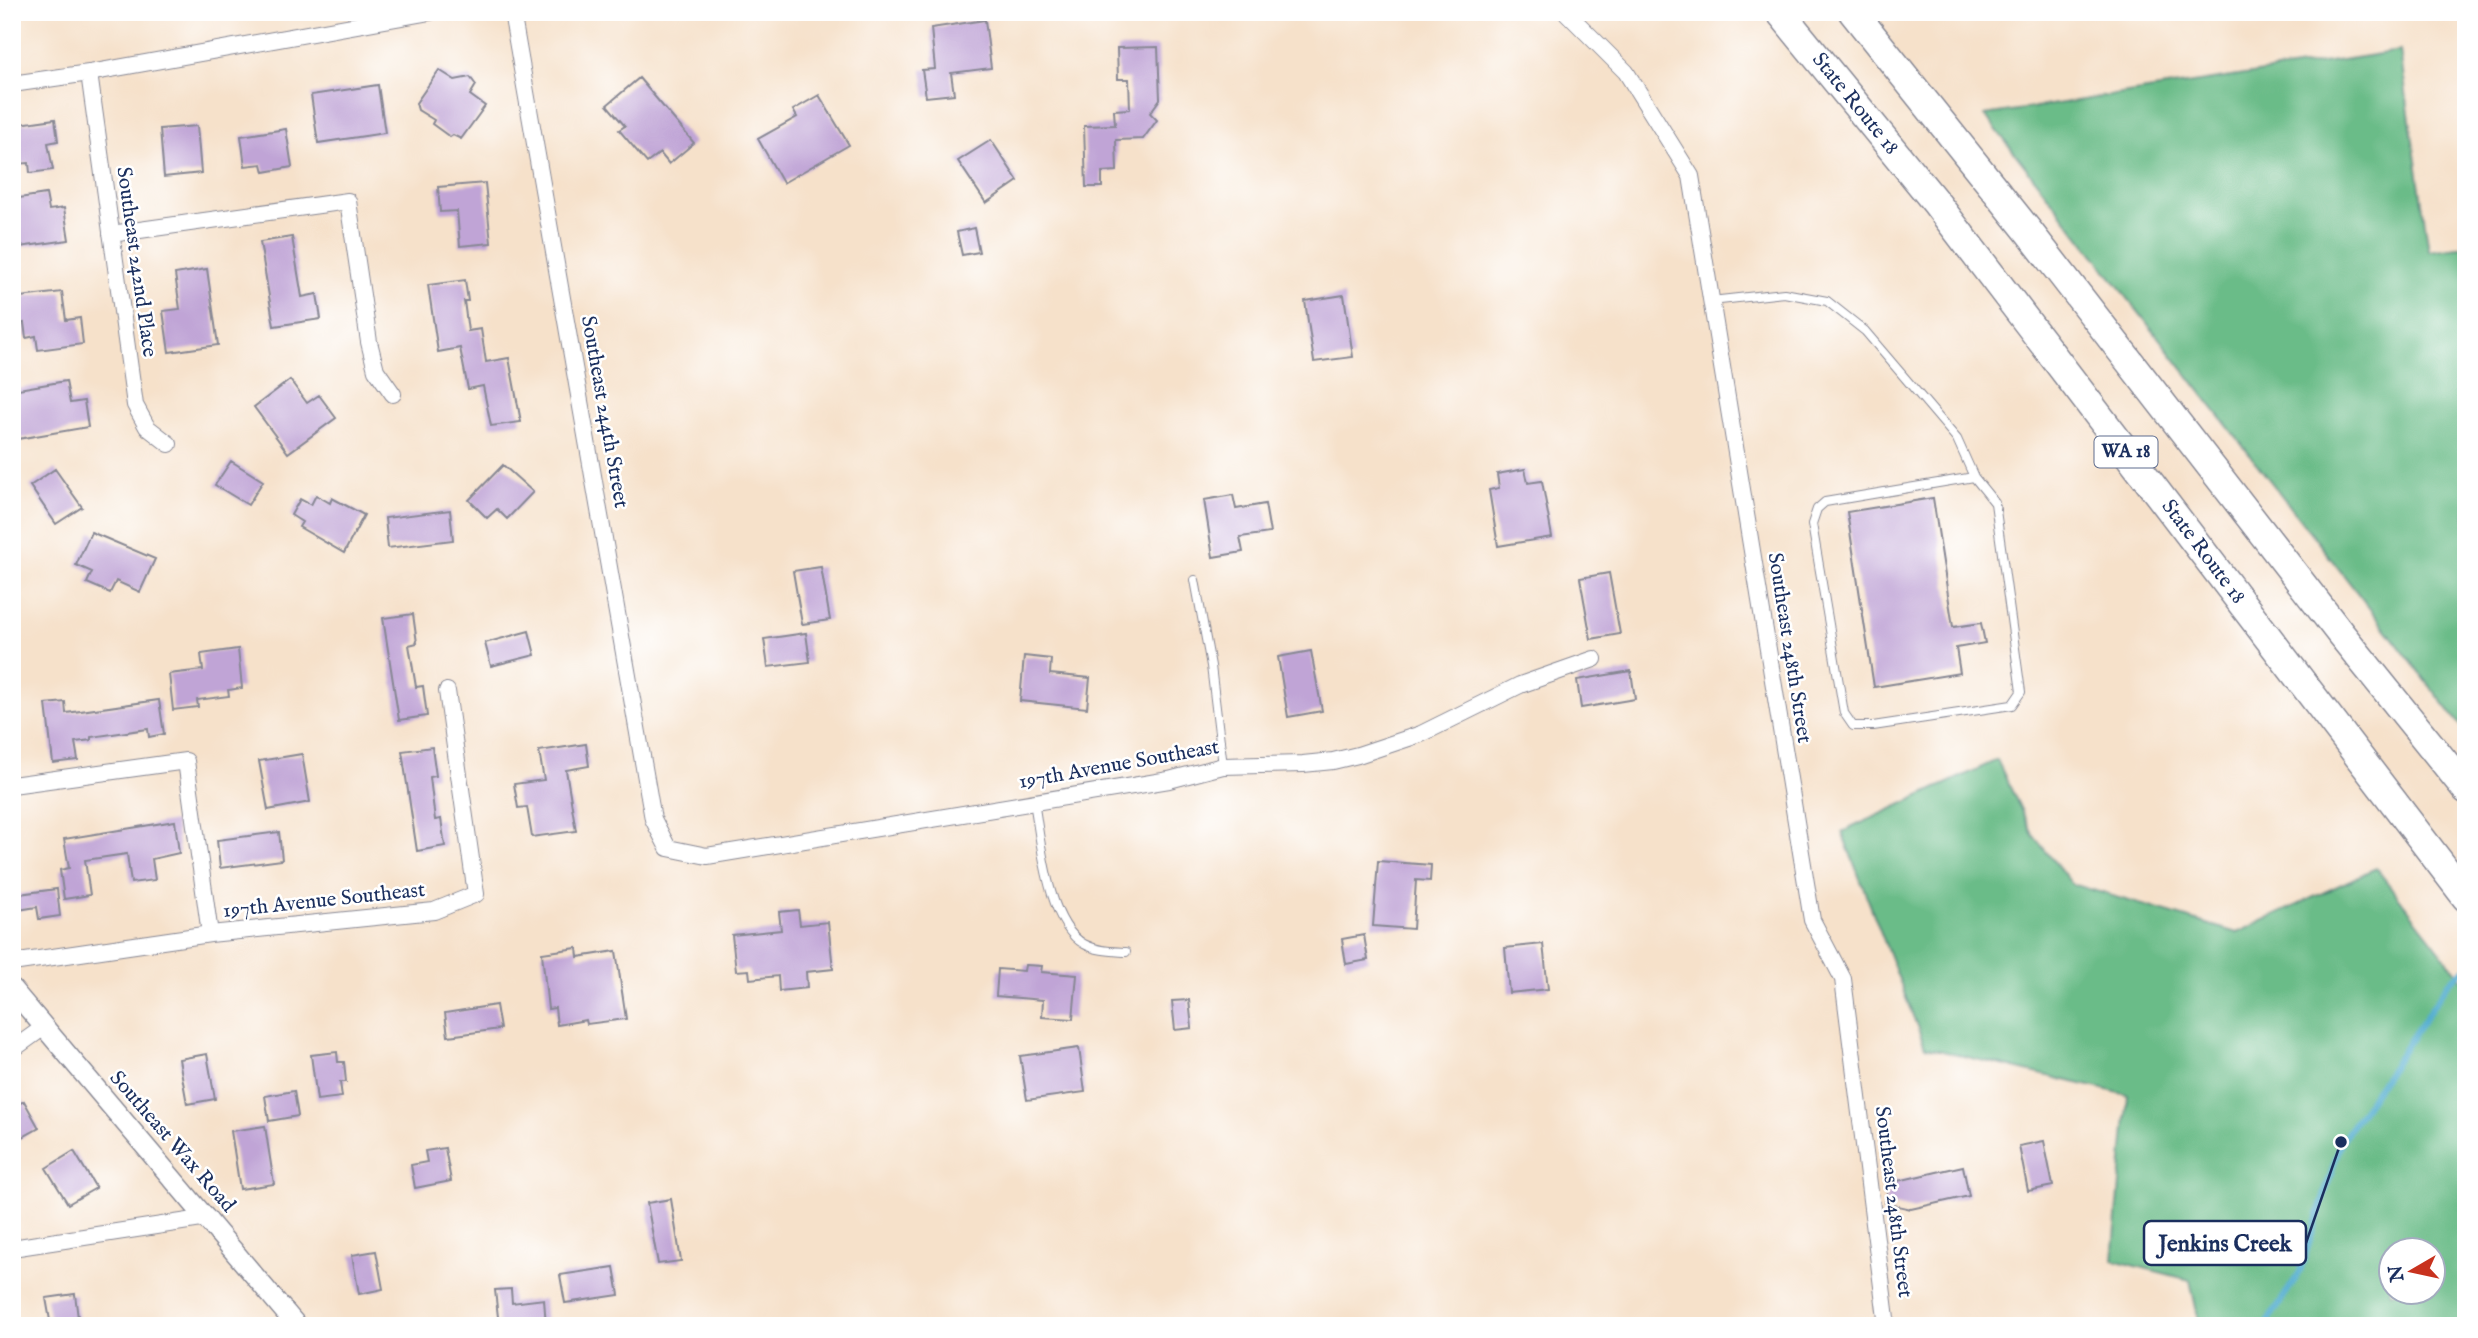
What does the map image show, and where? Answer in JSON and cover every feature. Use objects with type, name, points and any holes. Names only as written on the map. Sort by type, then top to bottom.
[{"type":"highway","name":"State Route 18","points":[[1780,12],[1937,204],[2466,897]]},
{"type":"highway","name":"WA 18","points":[[1853,12],[2466,789]]},
{"type":"street","points":[[12,84],[89,73],[430,12]]},
{"type":"street","name":"Southeast 244th Street","points":[[512,12],[653,819]]},
{"type":"street","name":"Southeast 248th Street","points":[[1566,12],[1626,72],[1690,176],[1812,920],[1843,979],[1887,1326]]},
{"type":"street","name":"Southeast 242nd Place","points":[[89,73],[135,405],[147,427],[169,444]]},
{"type":"street","points":[[111,234],[348,201],[369,342],[376,370],[393,394]]},
{"type":"street","name":"197th Avenue Southeast","points":[[653,819],[668,848],[707,856],[1169,780],[1223,766],[1333,761],[1421,734],[1520,685],[1594,659]]},
{"type":"street","name":"197th Avenue Southeast","points":[[12,963],[210,934],[434,911],[476,894],[447,691]]},
{"type":"street","points":[[12,785],[186,761],[210,934]]},
{"type":"street","name":"Southeast Wax Road","points":[[12,989],[297,1326]]},
{"type":"street","points":[[12,1050],[44,1027]]},
{"type":"street","points":[[12,1248],[208,1219]]},
{"type":"lane","points":[[1711,301],[1784,293],[1827,301],[1865,331],[1957,439],[1974,477],[1995,503],[2021,692],[2012,705],[1873,726],[1853,726],[1844,713],[1812,524],[1816,509],[1825,502],[1974,477]]},
{"type":"lane","points":[[1195,580],[1223,766]]},
{"type":"lane","points":[[1034,802],[1048,878],[1060,917],[1081,942],[1096,949],[1126,952]]},
{"type":"green space","points":[[2400,51],[2429,251],[2466,246],[2466,732],[1985,115]]},
{"type":"green space","points":[[1997,760],[2033,835],[2072,884],[2237,933],[2376,868],[2466,984],[2466,1326],[2200,1326],[2190,1280],[2113,1260],[2128,1095],[1925,1047],[1842,832]]},
{"type":"building","points":[[985,20],[991,68],[951,73],[954,94],[926,97],[922,70],[935,69],[931,28]]},
{"type":"building","points":[[1158,47],[1160,99],[1150,113],[1157,120],[1143,139],[1116,140],[1117,171],[1102,172],[1102,187],[1086,187],[1084,126],[1115,125],[1114,110],[1130,109],[1129,79],[1118,79],[1117,48]]},
{"type":"building","points":[[439,70],[455,80],[470,77],[476,85],[470,95],[485,106],[461,139],[453,135],[450,137],[432,124],[434,120],[418,110],[416,103]]},
{"type":"building","points":[[639,78],[694,143],[669,164],[660,153],[647,163],[619,130],[625,126],[607,105]]},
{"type":"building","points":[[378,85],[385,133],[318,143],[311,95]]},
{"type":"building","points":[[819,95],[849,145],[783,183],[758,139],[797,117],[793,110]]},
{"type":"building","points":[[55,119],[58,141],[48,143],[53,170],[30,173],[29,163],[16,164],[12,125]]},
{"type":"building","points":[[197,126],[201,173],[164,177],[160,129]]},
{"type":"building","points":[[286,129],[292,167],[264,172],[262,164],[245,166],[241,136]]},
{"type":"building","points":[[991,140],[1018,181],[986,203],[958,161]]},
{"type":"building","points":[[485,183],[491,243],[460,246],[457,211],[440,212],[438,187]]},
{"type":"building","points":[[46,194],[49,210],[64,208],[69,240],[12,248],[12,199]]},
{"type":"building","points":[[974,228],[979,252],[962,255],[957,232]]},
{"type":"building","points":[[292,237],[302,297],[317,294],[321,319],[274,326],[260,242]]},
{"type":"building","points":[[207,269],[218,345],[169,352],[163,311],[180,309],[175,274]]},
{"type":"building","points":[[465,280],[468,301],[464,301],[468,331],[481,329],[486,362],[509,358],[521,422],[491,426],[483,386],[468,389],[460,348],[438,352],[428,285]]},
{"type":"building","points":[[62,292],[66,320],[80,318],[83,344],[38,350],[36,336],[26,338],[24,323],[12,325],[12,298]]},
{"type":"building","points":[[1344,295],[1353,357],[1314,362],[1305,301]]},
{"type":"building","points":[[290,380],[307,403],[319,395],[336,418],[288,453],[254,407]]},
{"type":"building","points":[[66,381],[70,403],[84,401],[88,427],[12,440],[12,390]]},
{"type":"building","points":[[231,461],[263,481],[248,505],[215,485]]},
{"type":"building","points":[[503,465],[533,492],[507,519],[497,509],[487,518],[469,500]]},
{"type":"building","points":[[55,469],[82,507],[56,524],[30,486]]},
{"type":"building","points":[[1525,469],[1528,483],[1542,481],[1552,537],[1498,546],[1489,490],[1499,488],[1497,474]]},
{"type":"building","points":[[316,495],[330,503],[332,498],[364,515],[344,553],[299,527],[302,522],[291,515],[300,499],[311,505]]},
{"type":"building","points":[[1233,495],[1236,509],[1265,504],[1270,533],[1240,537],[1243,552],[1213,557],[1204,500]]},
{"type":"building","points":[[1933,498],[1953,627],[1981,623],[1985,643],[1956,648],[1960,673],[1874,687],[1847,512]]},
{"type":"building","points":[[450,510],[453,540],[388,548],[385,518]]},
{"type":"building","points":[[91,532],[155,559],[140,592],[116,581],[110,593],[87,583],[92,572],[76,565]]},
{"type":"building","points":[[821,567],[830,620],[802,624],[793,571]]},
{"type":"building","points":[[1609,573],[1620,634],[1591,639],[1580,578]]},
{"type":"building","points":[[413,614],[417,643],[409,645],[416,687],[423,686],[427,716],[399,720],[383,618]]},
{"type":"building","points":[[529,631],[535,655],[491,666],[485,643]]},
{"type":"building","points":[[806,633],[810,662],[768,667],[764,639]]},
{"type":"building","points":[[238,649],[242,688],[228,690],[229,696],[197,700],[198,707],[173,710],[169,674],[203,670],[201,654]]},
{"type":"building","points":[[1311,651],[1322,711],[1288,717],[1278,657]]},
{"type":"building","points":[[1024,656],[1051,659],[1050,674],[1090,678],[1087,708],[1020,701]]},
{"type":"building","points":[[1631,671],[1635,699],[1581,708],[1577,680]]},
{"type":"building","points":[[159,700],[164,734],[149,737],[148,729],[91,737],[91,740],[75,742],[78,760],[53,763],[46,704],[65,702],[66,713]]},
{"type":"building","points":[[586,744],[589,766],[566,770],[576,831],[532,837],[527,807],[518,808],[514,784],[544,780],[539,751]]},
{"type":"building","points":[[432,747],[436,776],[430,777],[435,820],[441,819],[445,846],[417,851],[402,751]]},
{"type":"building","points":[[302,754],[310,802],[268,810],[259,761]]},
{"type":"building","points":[[175,821],[179,853],[152,859],[155,880],[131,883],[127,854],[85,860],[90,895],[64,899],[60,870],[69,868],[64,839]]},
{"type":"building","points":[[279,832],[282,860],[220,868],[217,840]]},
{"type":"building","points":[[1378,861],[1431,865],[1430,881],[1416,880],[1413,929],[1373,926]]},
{"type":"building","points":[[57,889],[60,916],[39,919],[37,907],[12,911],[12,895]]},
{"type":"building","points":[[798,910],[800,925],[828,922],[833,969],[806,972],[807,988],[779,991],[778,976],[750,979],[749,970],[736,971],[732,935],[781,930],[779,912]]},
{"type":"building","points":[[1364,935],[1368,960],[1346,964],[1342,939]]},
{"type":"building","points":[[1543,944],[1548,989],[1509,993],[1505,948]]},
{"type":"building","points":[[577,948],[578,957],[616,951],[626,1019],[587,1024],[586,1020],[557,1025],[555,1008],[548,1009],[542,953]]},
{"type":"building","points":[[1025,965],[1042,966],[1041,972],[1077,975],[1073,1019],[1042,1017],[1043,1000],[996,996],[998,969],[1024,971]]},
{"type":"building","points":[[1189,1000],[1192,1028],[1175,1030],[1172,1001]]},
{"type":"building","points":[[496,1005],[500,1029],[448,1036],[445,1013]]},
{"type":"building","points":[[1079,1048],[1085,1092],[1027,1100],[1020,1056]]},
{"type":"building","points":[[337,1052],[338,1062],[344,1062],[346,1082],[340,1082],[342,1097],[317,1100],[311,1055]]},
{"type":"building","points":[[207,1054],[215,1099],[187,1104],[179,1059]]},
{"type":"building","points":[[294,1091],[298,1116],[269,1121],[265,1096]]},
{"type":"building","points":[[24,1101],[39,1128],[12,1143],[12,1108]]},
{"type":"building","points":[[265,1126],[274,1184],[240,1189],[231,1131]]},
{"type":"building","points":[[2044,1141],[2053,1186],[2028,1191],[2019,1146]]},
{"type":"building","points":[[445,1148],[451,1181],[415,1188],[411,1165],[427,1162],[425,1151]]},
{"type":"building","points":[[74,1151],[96,1188],[68,1204],[46,1168]]},
{"type":"building","points":[[1963,1166],[1969,1196],[1911,1209],[1885,1203],[1890,1179],[1898,1181]]},
{"type":"building","points":[[671,1199],[681,1261],[658,1264],[647,1203]]},
{"type":"building","points":[[376,1251],[383,1289],[359,1294],[352,1255]]},
{"type":"building","points":[[614,1267],[619,1295],[565,1303],[560,1275]]},
{"type":"building","points":[[511,1289],[512,1303],[544,1299],[546,1326],[499,1326],[495,1290]]},
{"type":"building","points":[[75,1294],[79,1326],[51,1326],[46,1298]]},
{"type":"waterway","points":[[2265,1326],[2300,1272],[2341,1142],[2449,982],[2466,968]]},
{"type":"place","name":"Jenkins Creek","points":[[2341,1142]]}]
